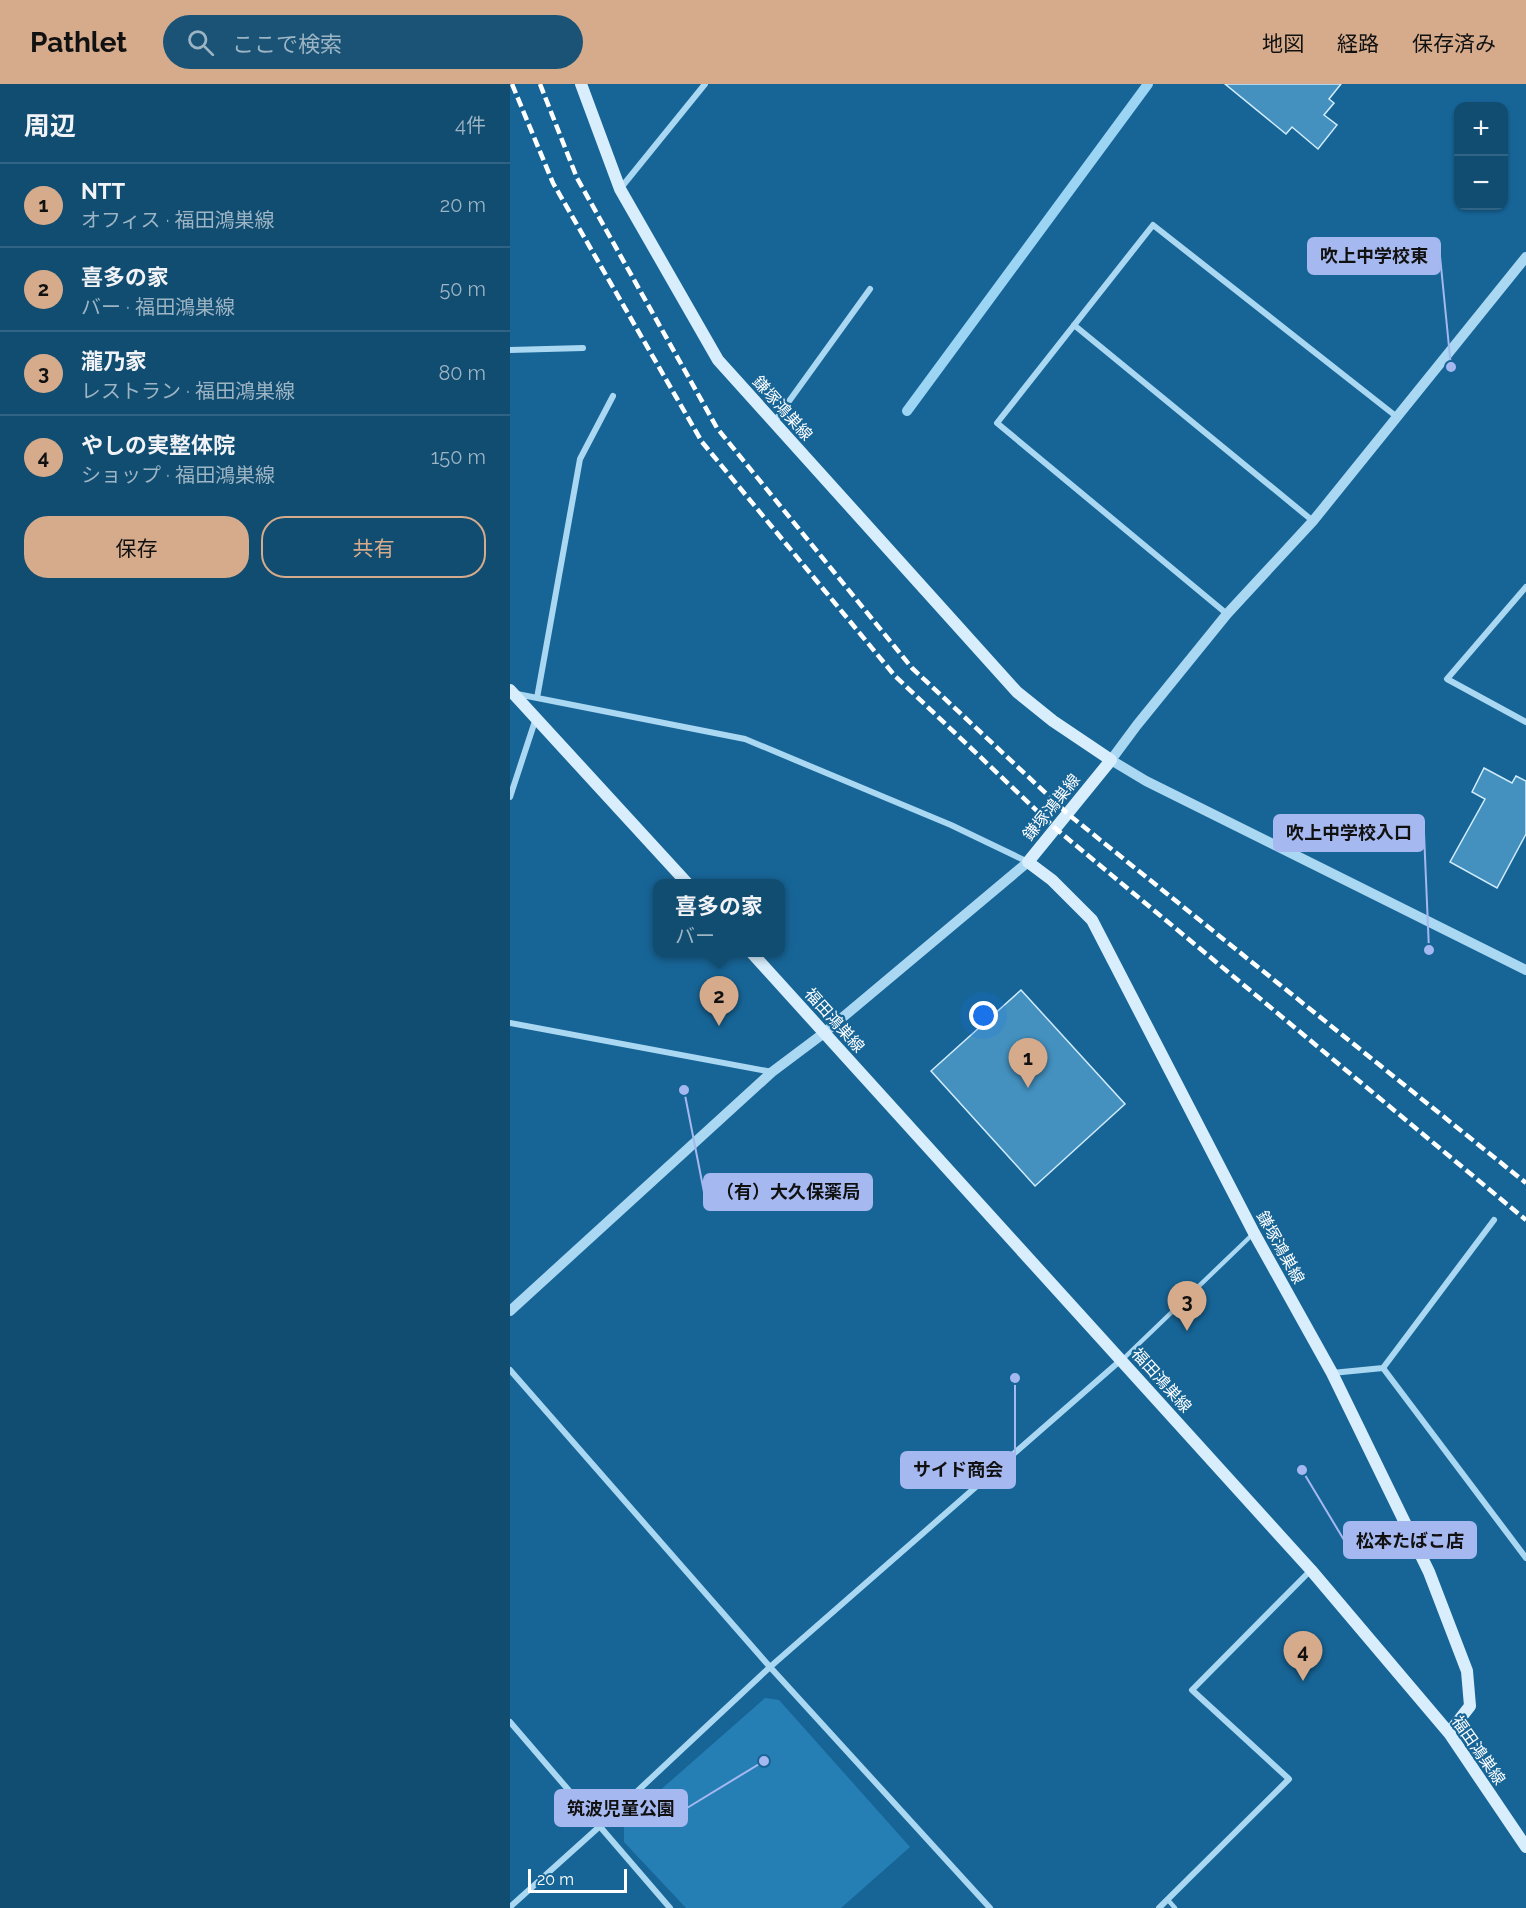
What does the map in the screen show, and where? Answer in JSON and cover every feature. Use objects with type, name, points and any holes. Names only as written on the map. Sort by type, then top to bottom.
[{"type":"main road","name":"鎌塚鴻巣線","points":[[581,84],[620,189],[718,360],[1017,692],[1053,721],[1111,760],[1028,862],[1052,880],[1092,920],[1254,1233],[1332,1373],[1429,1572],[1467,1671],[1470,1706],[1449,1733]]},
{"type":"main road","points":[[511,692],[683,879]]},
{"type":"main road","name":"福田鴻巣線","points":[[756,957],[1311,1570],[1449,1733],[1526,1847]]},
{"type":"street","points":[[620,189],[705,84]]},
{"type":"street","points":[[1227,614],[997,423],[1153,225],[1397,417]]},
{"type":"street","points":[[1526,257],[1313,521],[1227,614],[1111,760],[1146,781],[1526,970]]},
{"type":"street","points":[[774,422],[870,289]]},
{"type":"street","points":[[1074,325],[1313,521]]},
{"type":"street","points":[[510,350],[584,348]]},
{"type":"street","points":[[537,698],[580,459],[613,396]]},
{"type":"street","points":[[1526,587],[1447,679],[1526,722]]},
{"type":"street","points":[[510,1311],[772,1072],[824,1033],[1028,862],[951,825],[746,739],[511,692]]},
{"type":"street","points":[[510,796],[536,717]]},
{"type":"street","points":[[510,1023],[772,1072]]},
{"type":"street","points":[[1332,1373],[1383,1368],[1494,1220]]},
{"type":"street","points":[[510,1907],[770,1667],[1121,1360]]},
{"type":"street","points":[[1383,1368],[1526,1558]]},
{"type":"street","points":[[510,1370],[770,1667],[990,1908]]},
{"type":"street","points":[[1159,1908],[1289,1779],[1192,1690],[1311,1570]]},
{"type":"street","points":[[510,1722],[670,1908]]},
{"type":"lane","points":[[1121,1360],[1254,1233]]},
{"type":"lane","points":[[1168,1900],[1175,1908]]},
{"type":"shaded area","points":[[765,1698],[779,1700],[910,1847],[841,1908],[686,1908],[624,1842],[624,1822]]},
{"type":"building","points":[[1225,84],[1341,84],[1329,99],[1334,103],[1324,115],[1337,125],[1318,149],[1292,127],[1286,134]]},
{"type":"building","points":[[1484,768],[1512,783],[1516,776],[1526,781],[1526,834],[1497,888],[1450,862],[1485,799],[1472,792]]},
{"type":"building","points":[[1021,990],[1125,1104],[1035,1186],[931,1071]]},
{"type":"waterway","points":[[907,411],[1148,84]]},
{"type":"railway","points":[[512,84],[553,183],[702,442],[895,676],[1055,828],[1526,1220]]},
{"type":"railway","points":[[540,84],[577,178],[717,428],[912,668],[1068,814],[1526,1183]]},
{"type":"place","name":"吹上中学校東","points":[[1451,367]]},
{"type":"place","name":"吹上中学校入口","points":[[1429,950]]},
{"type":"place","name":"喜多の家","points":[[719,1026]]},
{"type":"place","name":"NTT","points":[[1028,1088]]},
{"type":"place","name":"（有）大久保薬局","points":[[684,1090]]},
{"type":"place","name":"瀧乃家","points":[[1187,1331]]},
{"type":"place","name":"サイド商会","points":[[1015,1378]]},
{"type":"place","name":"松本たばこ店","points":[[1302,1470]]},
{"type":"place","name":"やしの実整体院","points":[[1303,1681]]},
{"type":"place","name":"筑波児童公園","points":[[764,1761]]}]
